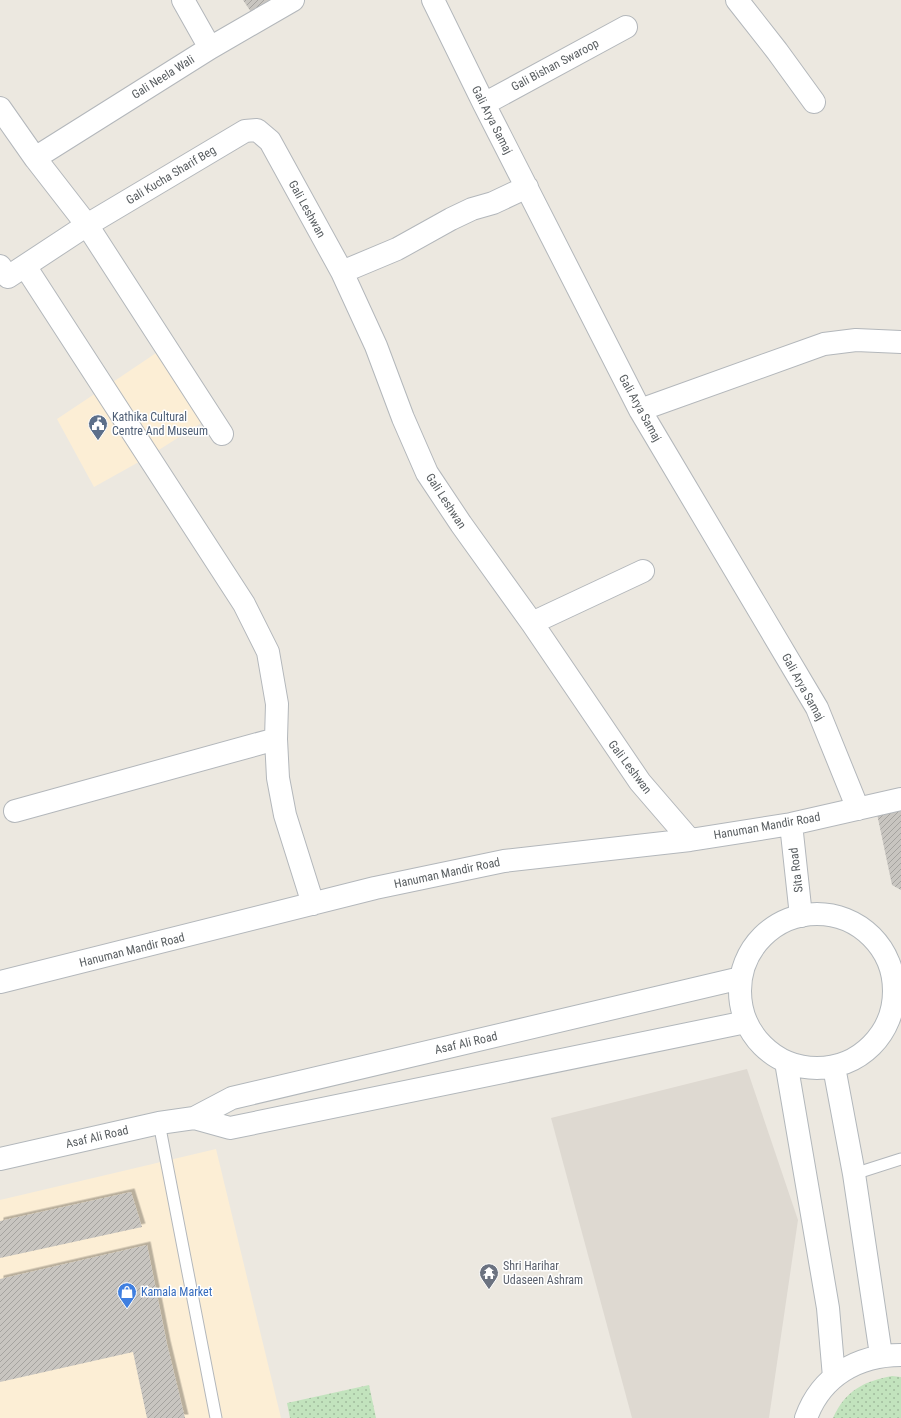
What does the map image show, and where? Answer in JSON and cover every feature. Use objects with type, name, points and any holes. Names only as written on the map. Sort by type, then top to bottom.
[{"type":"street","points":[[183,0],[210,48]]},
{"type":"street","name":"Gali Neela Wali","points":[[35,158],[210,48],[294,0]]},
{"type":"street","name":"Gali Arya Samaj","points":[[433,0],[484,104],[640,410],[817,708],[858,809]]},
{"type":"street","points":[[737,0],[814,102]]},
{"type":"street","name":"Gali Bishan Swaroop","points":[[484,104],[626,27]]},
{"type":"street","points":[[0,108],[35,158],[87,225],[222,434]]},
{"type":"street","name":"Gali Kucha Sharif Beg","points":[[8,272],[245,131],[258,130]]},
{"type":"street","name":"Gali Leshwan","points":[[258,130],[270,140],[342,272],[376,346],[403,418],[427,473],[461,524],[532,623],[640,782],[690,840]]},
{"type":"street","points":[[342,272],[419,239],[451,219],[472,209],[493,203],[527,187]]},
{"type":"street","points":[[8,272],[244,604],[268,652],[277,704],[276,739],[278,778],[285,815],[313,904]]},
{"type":"street","points":[[640,410],[824,344],[856,340],[901,342]]},
{"type":"street","points":[[532,623],[643,571]]},
{"type":"street","points":[[16,811],[276,739]]},
{"type":"street","name":"Hanuman Mandir Road","points":[[0,982],[375,888],[504,861],[690,840],[791,824],[901,799]]},
{"type":"street","name":"Sita Road","points":[[791,824],[801,916]]},
{"type":"street","points":[[825,915],[848,921],[869,934],[897,973],[897,998],[888,1022],[875,1042],[856,1058],[834,1067],[813,1069],[786,1062],[772,1055],[756,1040],[746,1022],[740,1001],[741,978],[748,956],[761,938],[780,924],[801,916],[825,915]]},
{"type":"street","name":"Asaf Ali Road","points":[[0,1159],[159,1123],[194,1118],[232,1098],[741,978]]},
{"type":"street","name":"Asaf Ali Road","points":[[194,1118],[230,1128],[746,1022]]},
{"type":"street","points":[[786,1062],[828,1308],[834,1376]]},
{"type":"street","points":[[806,1418],[817,1396],[834,1376],[862,1360],[891,1355],[834,1067]]},
{"type":"lane","points":[[159,1123],[216,1418]]},
{"type":"lane","points":[[854,1174],[901,1159]]},
{"type":"shaded area","points":[[162,349],[206,420],[154,453],[110,384]]},
{"type":"shaded area","points":[[99,391],[146,458],[94,487],[57,419]]},
{"type":"shaded area","points":[[747,1069],[798,1220],[769,1418],[632,1418],[551,1118]]},
{"type":"shaded area","name":"Kamala Market","points":[[216,1149],[281,1418],[0,1418],[0,1200]]},
{"type":"green space","points":[[892,1376],[901,1377],[901,1418],[833,1418],[843,1401],[856,1389],[864,1384]]},
{"type":"green space","points":[[369,1385],[376,1418],[290,1418],[287,1403]]},
{"type":"building","points":[[243,0],[270,0],[251,12]]},
{"type":"building","points":[[901,804],[901,890],[892,885],[876,809]]},
{"type":"building","points":[[131,1192],[142,1227],[0,1258],[0,1221]]},
{"type":"building","points":[[147,1245],[167,1344],[185,1418],[147,1418],[133,1352],[0,1382],[0,1279]]},
{"type":"place","name":"Kathika Cultural Centre And Museum","points":[[98,441]]},
{"type":"place","name":"Shri Harihar Udaseen Ashram","points":[[489,1290]]},
{"type":"place","name":"Kamala Market","points":[[127,1309]]}]
